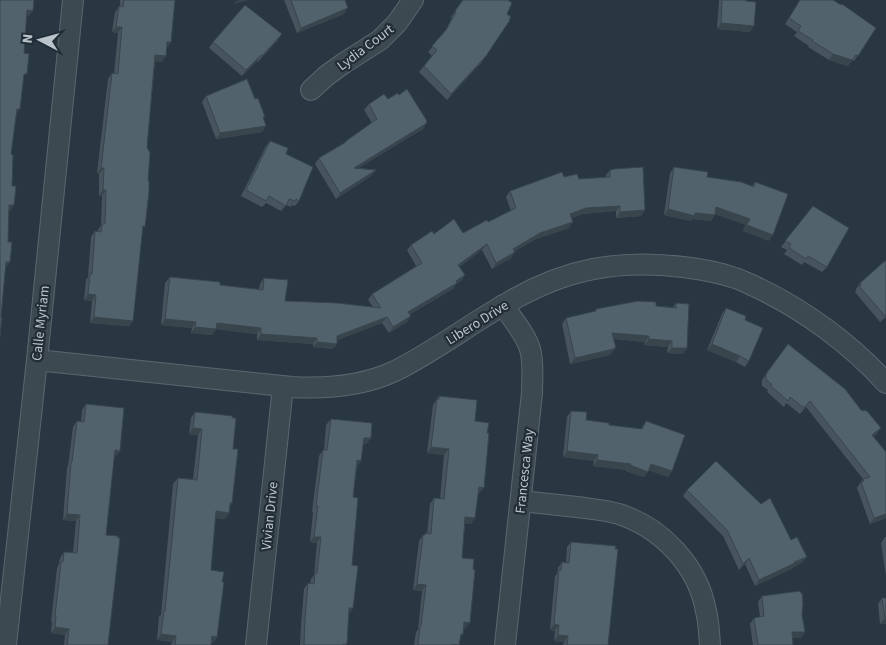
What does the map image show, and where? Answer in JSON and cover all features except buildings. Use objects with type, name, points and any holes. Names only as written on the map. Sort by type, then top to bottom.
[{"type":"street","name":"Calle Myriam","points":[[6,645],[37,360],[72,0]]},
{"type":"street","name":"Lydia Court","points":[[311,90],[326,76],[380,40],[398,23],[413,0]]},
{"type":"street","name":"Libero Drive","points":[[37,360],[316,389],[343,386],[371,380],[395,371],[503,305],[556,279],[608,266],[639,264],[701,269],[735,278],[763,291],[789,304],[822,327],[845,345],[886,383]]},
{"type":"street","name":"Francesca Way","points":[[503,305],[524,335],[530,349],[533,369],[505,645]]},
{"type":"street","name":"Vivian Drive","points":[[256,645],[283,386]]},
{"type":"street","points":[[521,501],[618,514],[642,524],[660,536],[676,551],[688,567],[699,588],[706,610],[710,645]]}]
